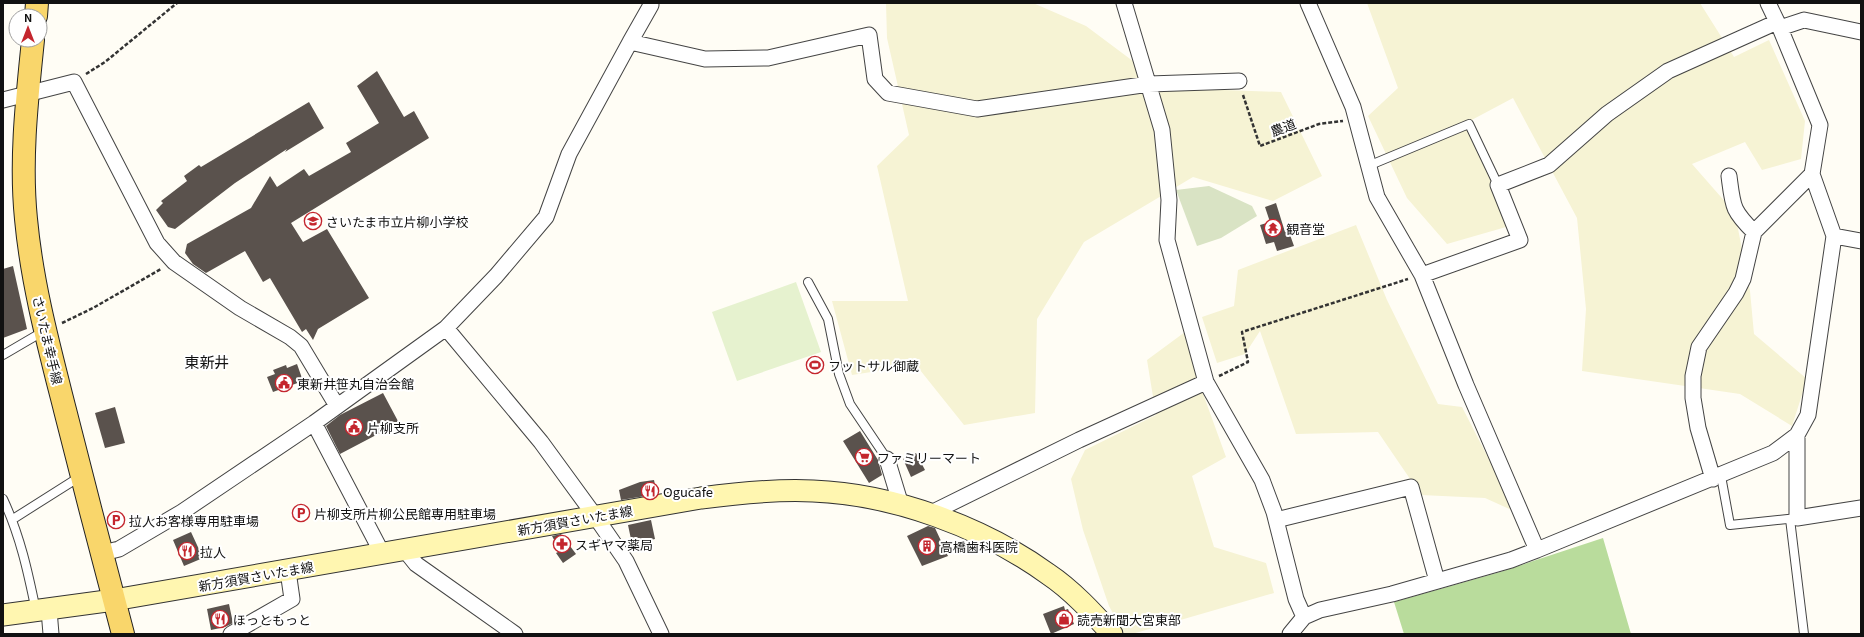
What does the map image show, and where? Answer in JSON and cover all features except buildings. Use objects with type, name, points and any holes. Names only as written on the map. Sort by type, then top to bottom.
[{"type":"main road","name":"さいたま幸手線","points":[[32,48],[28,93],[24,178],[26,219],[32,269],[45,331],[123,634]]},
{"type":"main road","name":"新方須賀さいたま線","points":[[3,615],[114,600],[288,571],[404,549],[701,498],[742,492],[814,490],[845,493],[901,506],[929,514],[992,540],[1020,555],[1049,574],[1076,598],[1112,634]]},
{"type":"street","points":[[1124,3],[1162,130],[1168,200],[1167,240],[1206,382],[1262,480],[1276,520],[1296,599],[1304,617]]},
{"type":"street","points":[[1308,3],[1353,107],[1377,197],[1422,275],[1466,385],[1537,550]]},
{"type":"street","points":[[1290,634],[1304,617],[1320,610],[1392,594],[1511,560],[1537,550],[1773,454],[1797,435],[1808,415],[1834,236],[1812,174],[1820,126],[1779,25],[1768,3]]},
{"type":"street","points":[[103,554],[119,549],[182,512],[314,423],[446,328],[496,276],[546,217],[569,154],[651,5]]},
{"type":"street","points":[[1422,275],[1520,240],[1498,185],[1549,165],[1607,114],[1668,71],[1779,25],[1804,20],[1861,32]]},
{"type":"street","points":[[630,42],[705,59],[768,58],[869,35],[875,80],[888,93],[977,109],[1149,84],[1239,81]]},
{"type":"street","points":[[3,100],[74,82],[157,243],[174,262],[240,308],[290,337],[301,346],[337,406]]},
{"type":"street","points":[[1717,478],[1698,428],[1693,398],[1693,376],[1699,347],[1736,293],[1743,279],[1754,232],[1812,174]]},
{"type":"street","points":[[1729,176],[1733,205],[1738,216],[1754,232]]},
{"type":"street","points":[[1834,236],[1861,241]]},
{"type":"street","points":[[446,328],[541,442],[595,516],[626,561],[661,634]]},
{"type":"street","points":[[929,514],[1078,440],[1206,382]]},
{"type":"street","points":[[314,423],[382,553]]},
{"type":"street","points":[[1797,435],[1794,518],[1861,508]]},
{"type":"street","points":[[887,460],[901,506]]},
{"type":"street","points":[[1276,520],[1411,487],[1437,581]]},
{"type":"street","points":[[404,549],[416,564],[515,634]]},
{"type":"street","points":[[231,634],[292,599],[288,571]]},
{"type":"street","points":[[43,610],[51,634]]},
{"type":"lane","points":[[1368,166],[1469,124],[1498,185]]},
{"type":"lane","points":[[808,282],[828,319],[839,374],[850,404],[887,460]]},
{"type":"lane","points":[[3,355],[45,331]]},
{"type":"lane","points":[[13,519],[82,475]]},
{"type":"lane","points":[[1717,478],[1730,525],[1794,518],[1804,634]]},
{"type":"lane","points":[[3,499],[13,519],[43,610]]},
{"type":"path","points":[[74,82],[105,62],[177,3]]},
{"type":"path","name":"農道","points":[[1239,81],[1260,146],[1320,124],[1356,119]]},
{"type":"path","points":[[45,331],[94,308],[174,262]]},
{"type":"path","points":[[1206,382],[1248,362],[1242,332],[1422,275]]},
{"type":"shaded area","points":[[886,3],[1033,3],[1086,26],[1169,88],[1281,92],[1322,176],[1273,201],[1193,177],[1084,242],[1037,319],[1035,413],[964,425],[916,365],[852,375],[832,301],[908,301],[877,166],[909,135],[887,38]]},
{"type":"shaded area","points":[[1367,3],[1700,3],[1734,57],[1769,40],[1805,121],[1801,159],[1762,170],[1745,142],[1692,164],[1735,213],[1750,291],[1754,334],[1807,379],[1792,426],[1740,394],[1582,371],[1586,309],[1577,218],[1513,98],[1466,123],[1513,225],[1447,244],[1407,198],[1368,116],[1398,88]]},
{"type":"shaded area","points":[[1356,225],[1387,300],[1438,404],[1462,407],[1516,512],[1485,498],[1421,495],[1378,432],[1296,434],[1260,331],[1245,354],[1217,363],[1202,317],[1234,306],[1238,270]]},
{"type":"shaded area","points":[[1185,332],[1194,369],[1226,457],[1192,476],[1214,547],[1266,563],[1274,593],[1132,634],[1124,634],[1109,606],[1083,530],[1071,479],[1085,450],[1156,415],[1147,360]]},
{"type":"green space","points":[[1209,186],[1252,206],[1257,216],[1221,238],[1197,246],[1176,190]]},
{"type":"green space","points":[[796,282],[821,352],[737,381],[712,312]]},
{"type":"green space","points":[[1603,538],[1631,634],[1404,634],[1394,602],[1500,572]]},
{"type":"place","name":"さいたま市立片柳小学校","points":[[313,221]]},
{"type":"place","name":"観音堂","points":[[1273,228]]},
{"type":"place","name":"フットサル御蔵","points":[[815,365]]},
{"type":"place","name":"東新井笹丸自治会館","points":[[284,383]]},
{"type":"place","name":"片柳支所","points":[[354,427]]},
{"type":"place","name":"ファミリーマート","points":[[864,457]]},
{"type":"place","name":"Ogucafe","points":[[650,491]]},
{"type":"place","name":"片柳支所片柳公民館専用駐車場","points":[[301,513]]},
{"type":"place","name":"拉人お客様専用駐車場","points":[[116,520]]},
{"type":"place","name":"スギヤマ薬局","points":[[562,544]]},
{"type":"place","name":"高橋歯科医院","points":[[927,546]]},
{"type":"place","name":"拉人","points":[[187,551]]},
{"type":"place","name":"ほっともっと","points":[[220,619]]},
{"type":"place","name":"読売新聞大宮東部","points":[[1064,619]]},
{"type":"district","name":"東新井","points":[[207,361]]}]
